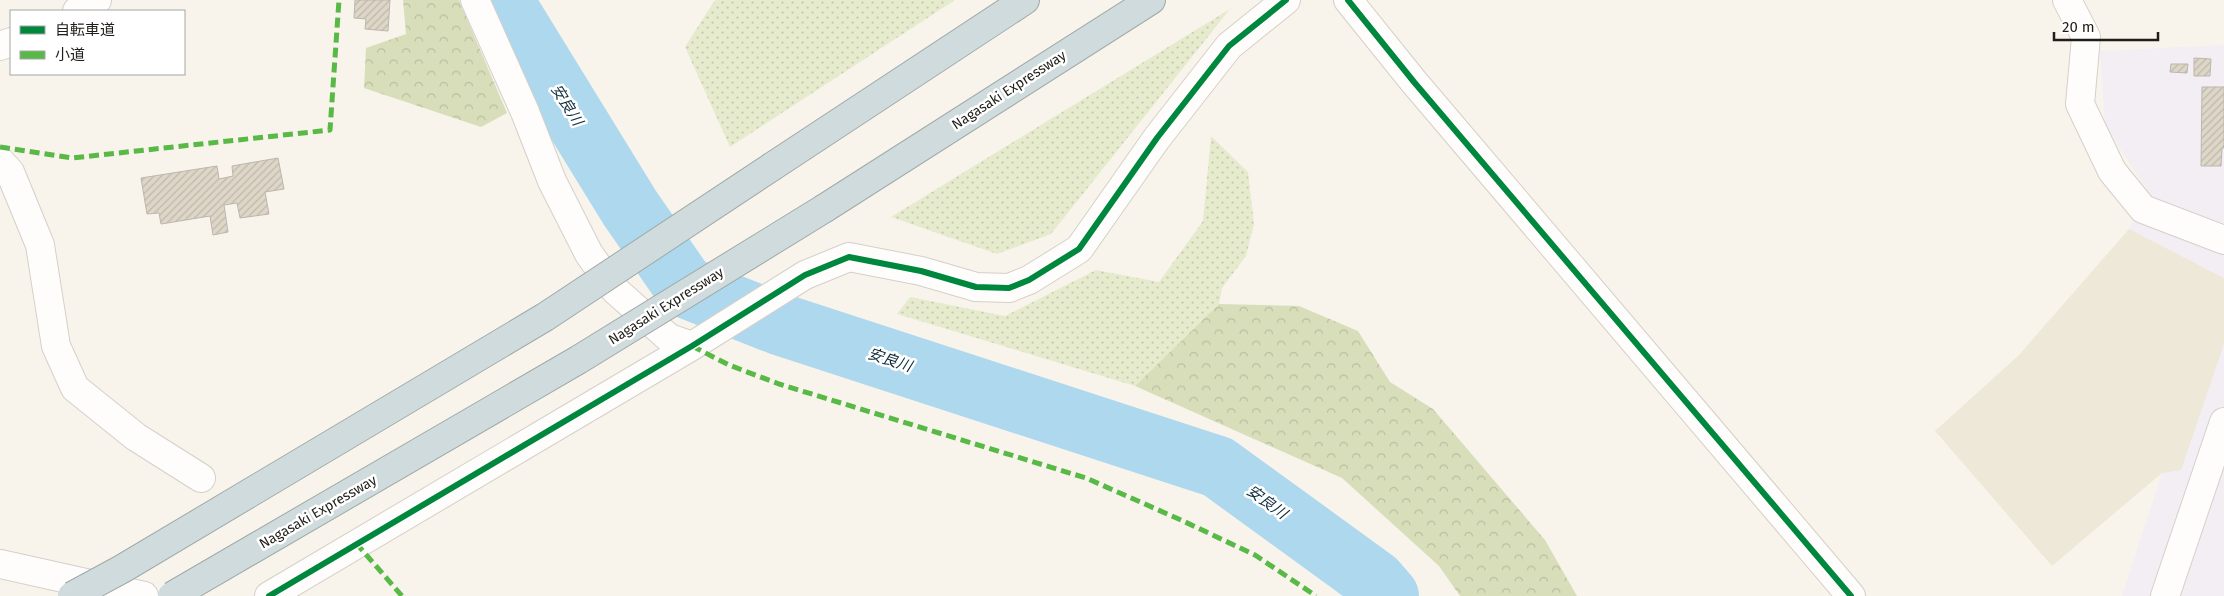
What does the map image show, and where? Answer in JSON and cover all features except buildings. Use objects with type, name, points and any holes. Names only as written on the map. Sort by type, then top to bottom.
[{"type":"highway","points":[[72,596],[122,569],[545,317],[1025,0]]},
{"type":"highway","name":"Nagasaki Expressway","points":[[172,596],[578,360],[825,208],[1151,0]]},
{"type":"street","points":[[79,10],[97,0]]},
{"type":"street","points":[[475,0],[552,180],[589,254],[615,290],[669,338],[692,346]]},
{"type":"street","points":[[269,596],[692,346],[805,275],[849,258],[921,271],[976,287],[1009,288],[1029,280],[1079,249],[1157,138],[1230,46],[1286,0]]},
{"type":"street","points":[[1348,0],[1414,82],[1851,596]]},
{"type":"street","points":[[2066,0],[2086,37],[2080,104],[2112,171],[2143,209],[2224,240]]},
{"type":"street","points":[[0,161],[10,172],[40,245],[56,346],[75,388],[136,437],[201,478]]},
{"type":"street","points":[[2165,596],[2224,422]]},
{"type":"street","points":[[0,564],[144,596]]},
{"type":"shaded area","points":[[2224,45],[2224,278],[2129,229],[2147,189],[2105,126],[2100,51]]},
{"type":"shaded area","points":[[2129,229],[2224,278],[2224,344],[2181,470],[2162,473],[2052,566],[1935,431],[2019,355]]},
{"type":"shaded area","points":[[2224,344],[2224,596],[2122,596],[2162,473],[2181,469]]},
{"type":"green space","points":[[403,0],[459,0],[507,113],[481,127],[364,88],[366,48],[406,34]]},
{"type":"green space","points":[[715,0],[955,0],[730,147],[685,47]]},
{"type":"green space","points":[[1230,9],[1051,234],[997,254],[891,217]]},
{"type":"green space","points":[[1211,136],[1248,172],[1254,224],[1246,256],[1222,288],[1219,304],[1135,386],[897,314],[910,297],[1005,316],[1096,270],[1159,282],[1203,221]]},
{"type":"green space","points":[[1219,304],[1299,306],[1358,331],[1390,382],[1433,409],[1545,540],[1577,596],[1460,596],[1439,566],[1342,478],[1135,386]]},
{"type":"waterway","name":"安良川","points":[[502,0],[630,208],[685,287],[779,324],[1218,467],[1375,581],[1388,596]]},
{"type":"marked path","points":[[0,147],[72,158],[330,130],[339,0]]},
{"type":"marked path","points":[[692,346],[729,365],[779,384],[1086,478],[1255,555],[1316,596]]},
{"type":"marked path","points":[[356,543],[402,596]]},
{"type":"cycle path","points":[[269,596],[692,346],[805,275],[849,257],[921,271],[976,287],[1009,288],[1029,280],[1079,249],[1157,138],[1229,46],[1286,0]]},
{"type":"cycle path","points":[[1348,0],[1414,82],[1851,596]]}]
